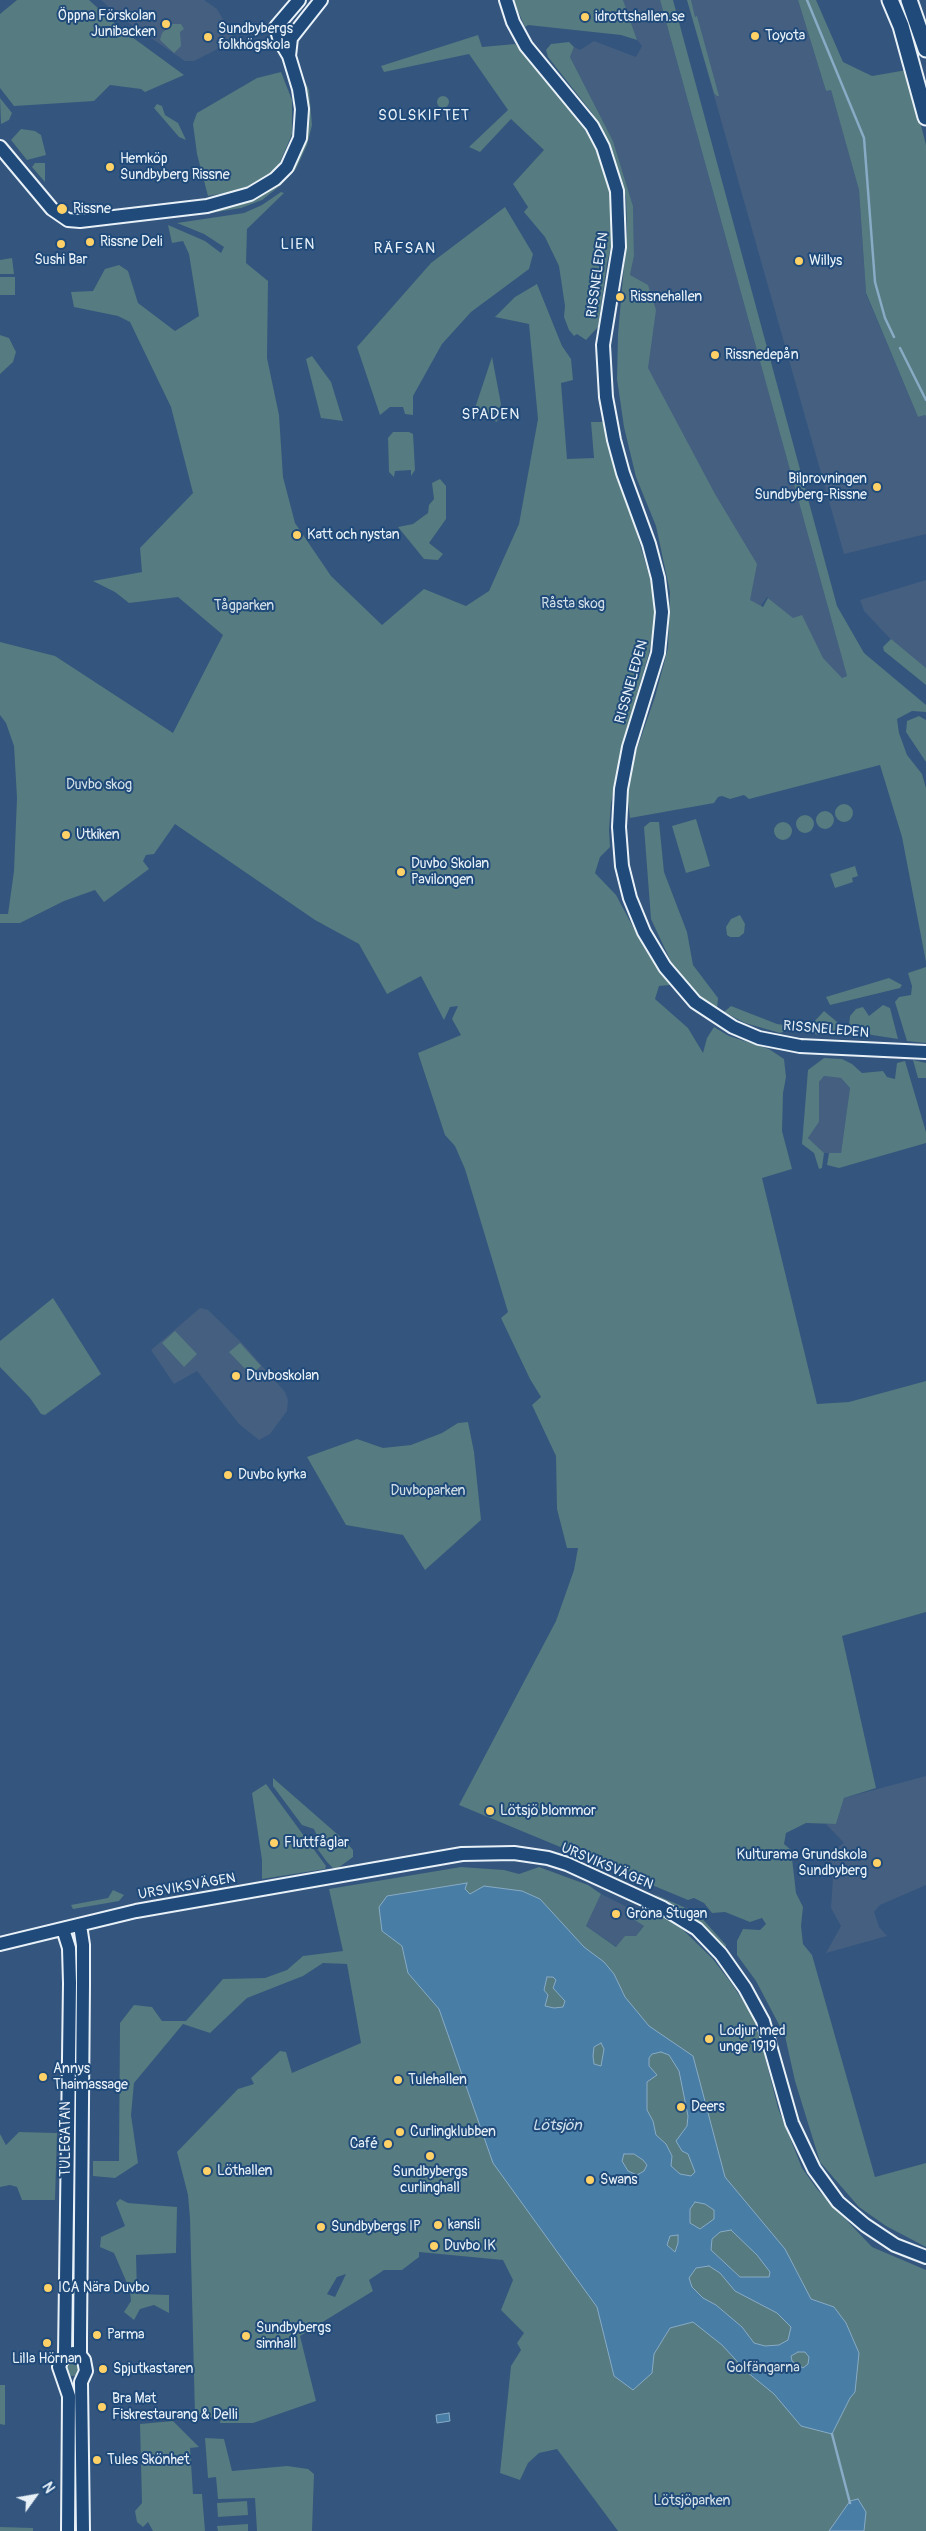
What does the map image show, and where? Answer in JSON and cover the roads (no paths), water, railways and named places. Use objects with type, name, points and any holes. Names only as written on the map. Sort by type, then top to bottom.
[{"type":"main road","points":[[890,0],[908,50],[926,117]]},
{"type":"main road","points":[[908,50],[925,45],[909,0]]},
{"type":"street","points":[[0,147],[52,209],[68,220],[80,221],[207,206],[250,194],[275,179],[287,167],[297,148],[302,128],[299,89],[289,56],[280,42],[276,27],[299,0]]},
{"type":"street","points":[[289,56],[291,38],[321,0]]},
{"type":"street","name":"RISSNELEDEN","points":[[506,0],[513,22],[526,46],[592,126],[603,147],[617,191],[619,247],[603,345],[606,397],[614,440],[623,473],[649,544],[658,578],[662,612],[658,653],[629,747],[621,789],[619,827],[622,866],[630,898],[644,932],[664,967],[695,1002],[732,1027],[759,1038],[800,1046],[926,1052]]},
{"type":"street","name":"URSVIKSVÄGEN","points":[[0,1944],[136,1911],[462,1854],[514,1853],[548,1858],[567,1864],[662,1908],[697,1929],[721,1954],[745,1988],[763,2021],[792,2123],[814,2169],[838,2202],[865,2225],[895,2244],[926,2257]]},
{"type":"street","name":"TULEGATAN","points":[[68,2531],[69,2396],[59,2367],[65,2355],[75,2182],[83,1974],[83,1945],[80,1925]]},
{"type":"street","name":"TULEGATAN","points":[[63,1929],[69,1948],[80,2355],[84,2360],[86,2371],[81,2382],[83,2531]]},
{"type":"street","points":[[65,2355],[70,2353],[80,2355]]},
{"type":"street","points":[[64,2381],[72,2384],[81,2382]]},
{"type":"water","name":"Lötsjön","points":[[467,1883],[465,1889],[470,1894],[484,1886],[522,1891],[540,1899],[584,1947],[604,1962],[614,1974],[625,1997],[649,2026],[693,2056],[725,2177],[785,2249],[811,2299],[834,2307],[846,2323],[859,2353],[855,2392],[850,2398],[832,2434],[801,2426],[774,2394],[747,2372],[722,2345],[693,2322],[670,2328],[654,2354],[652,2373],[633,2390],[614,2376],[597,2307],[493,2163],[439,2009],[408,1973],[402,1946],[382,1931],[379,1907],[387,1896]],"holes":[[[547,1977],[553,1977],[556,1980],[553,1988],[565,2001],[563,2007],[545,2006],[548,1995],[544,1990]],[[601,2043],[604,2049],[601,2066],[594,2064],[594,2047]],[[661,2052],[669,2055],[679,2071],[688,2116],[687,2126],[676,2141],[682,2151],[688,2154],[695,2172],[691,2176],[680,2174],[671,2166],[672,2156],[666,2144],[656,2135],[653,2121],[647,2110],[647,2082],[657,2075],[649,2066],[649,2058],[652,2054]],[[624,2154],[634,2154],[647,2165],[644,2171],[637,2175],[628,2171],[622,2161]],[[695,2202],[705,2204],[714,2210],[714,2219],[700,2229],[690,2223],[690,2209]],[[731,2230],[757,2255],[770,2272],[769,2277],[740,2277],[711,2250],[712,2239],[720,2232]],[[678,2235],[675,2252],[667,2245],[670,2236]],[[709,2266],[720,2273],[735,2291],[777,2313],[791,2327],[788,2340],[779,2345],[765,2346],[754,2343],[742,2327],[716,2305],[703,2298],[692,2287],[689,2278],[696,2268]],[[798,2352],[805,2352],[809,2357],[808,2364],[803,2368],[792,2361],[791,2356]]]},
{"type":"water","points":[[449,2413],[450,2421],[437,2423],[436,2415]]},
{"type":"water","points":[[858,2499],[866,2512],[864,2531],[829,2531],[850,2501]]},
{"type":"waterway","points":[[807,0],[864,138],[875,282],[885,318],[894,337]]},
{"type":"waterway","points":[[900,348],[926,400]]},
{"type":"waterway","points":[[832,2434],[850,2503]]},
{"type":"place","name":"idrottshallen.se","points":[[585,17]]},
{"type":"place","name":"Öppna Förskolan Junibacken","points":[[166,24]]},
{"type":"place","name":"Toyota","points":[[755,36]]},
{"type":"place","name":"Sundbybergs folkhögskola","points":[[208,37]]},
{"type":"place","name":"Hemköp Sundbyberg Rissne","points":[[110,167]]},
{"type":"place","name":"Rissne","points":[[62,209]]},
{"type":"place","name":"Rissne Deli","points":[[90,242]]},
{"type":"place","name":"Sushi Bar","points":[[61,244]]},
{"type":"place","name":"Willys","points":[[799,261]]},
{"type":"place","name":"Rissnehallen","points":[[620,297]]},
{"type":"place","name":"Rissnedepån","points":[[715,355]]},
{"type":"place","name":"Bilprovningen Sundbyberg-Rissne","points":[[877,487]]},
{"type":"place","name":"Katt och nystan","points":[[297,535]]},
{"type":"place","name":"Utkiken","points":[[66,835]]},
{"type":"place","name":"Duvbo Skolan Pavilongen","points":[[401,872]]},
{"type":"place","name":"Duvboskolan","points":[[236,1376]]},
{"type":"place","name":"Duvbo kyrka","points":[[228,1475]]},
{"type":"place","name":"Lötsjö blommor","points":[[490,1811]]},
{"type":"place","name":"Fluttfåglar","points":[[274,1843]]},
{"type":"place","name":"Kulturama Grundskola Sundbyberg","points":[[877,1863]]},
{"type":"place","name":"Gröna Stugan","points":[[616,1914]]},
{"type":"place","name":"Lodjur med unge 1919","points":[[709,2039]]},
{"type":"place","name":"Annys Thaimassage","points":[[43,2077]]},
{"type":"place","name":"Tulehallen","points":[[398,2080]]},
{"type":"place","name":"Deers","points":[[681,2107]]},
{"type":"place","name":"Curlingklubben","points":[[400,2132]]},
{"type":"place","name":"Café","points":[[388,2144]]},
{"type":"place","name":"Sundbybergs curlinghall","points":[[430,2156]]},
{"type":"place","name":"Löthallen","points":[[207,2171]]},
{"type":"place","name":"Swans","points":[[590,2180]]},
{"type":"place","name":"kansli","points":[[438,2225]]},
{"type":"place","name":"Sundbybergs IP","points":[[321,2227]]},
{"type":"place","name":"Duvbo IK","points":[[434,2246]]},
{"type":"place","name":"ICA Nära Duvbo","points":[[48,2288]]},
{"type":"place","name":"Parma","points":[[97,2335]]},
{"type":"place","name":"Sundbybergs simhall","points":[[246,2336]]},
{"type":"place","name":"Lilla Hörnan","points":[[47,2343]]},
{"type":"place","name":"Spjutkastaren","points":[[103,2369]]},
{"type":"place","name":"Bra Mat Fiskrestaurang & Delli","points":[[102,2407]]},
{"type":"place","name":"Tules Skönhet","points":[[97,2460]]},
{"type":"district","name":"SOLSKIFTET","points":[[424,116]]},
{"type":"district","name":"LIEN","points":[[298,245]]},
{"type":"district","name":"RÄFSAN","points":[[405,249]]},
{"type":"district","name":"SPADEN","points":[[491,415]]},
{"type":"park label","name":"Råsta skog","points":[[573,604]]},
{"type":"park label","name":"Tågparken","points":[[244,606]]},
{"type":"park label","name":"Duvbo skog","points":[[99,785]]},
{"type":"park label","name":"Duvboparken","points":[[428,1491]]},
{"type":"park label","name":"Golfängarna","points":[[763,2368]]},
{"type":"park label","name":"Lötsjöparken","points":[[692,2501]]}]
